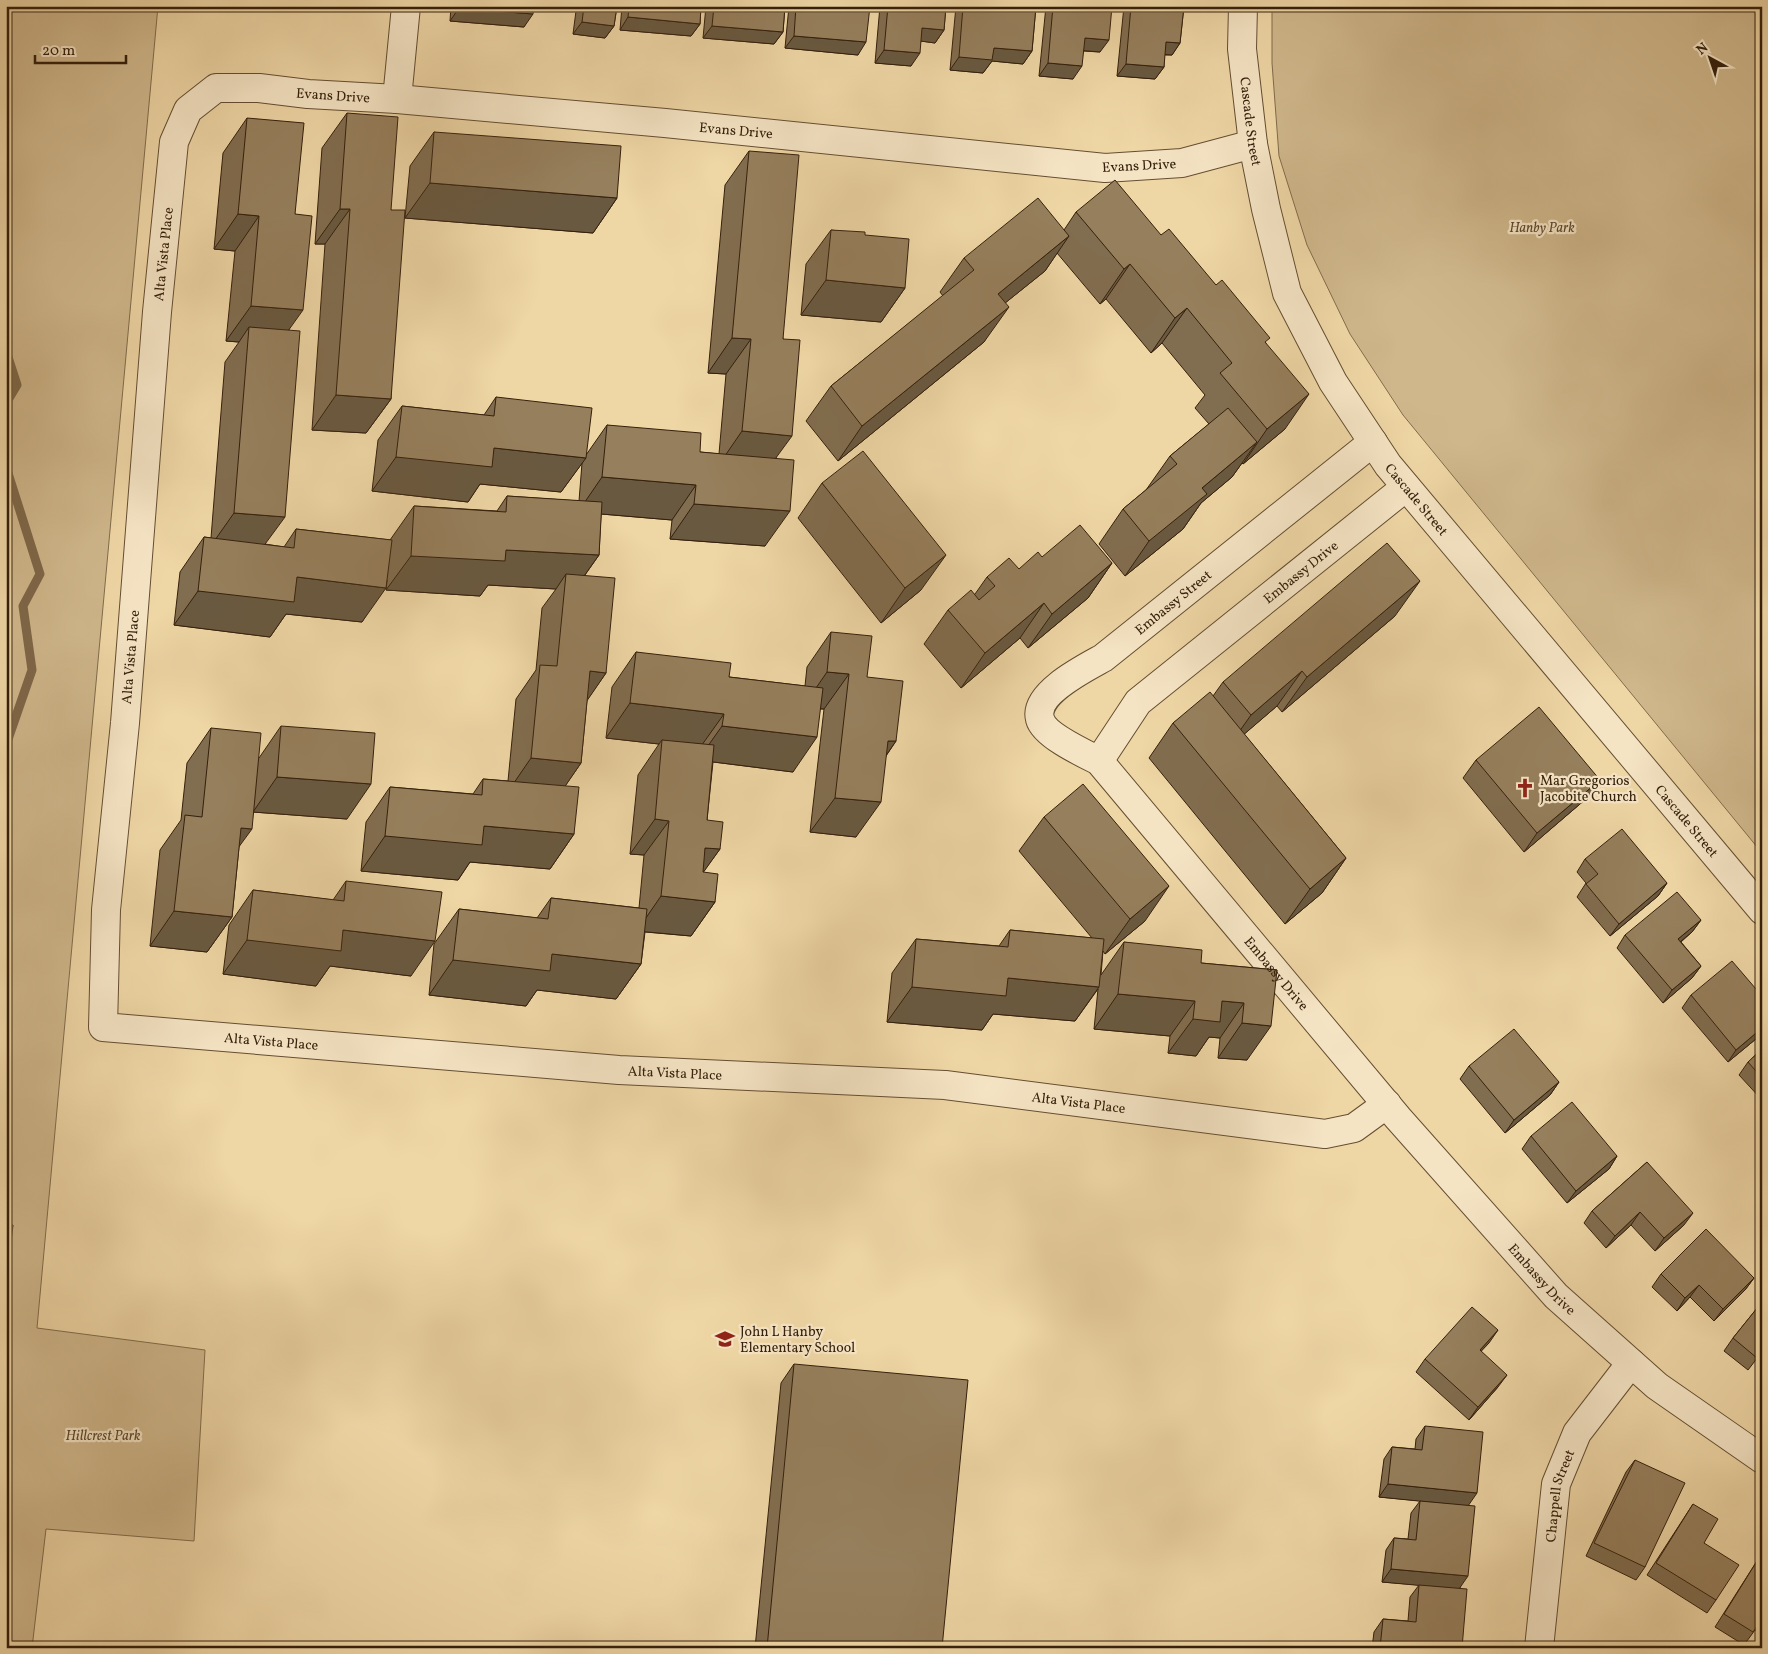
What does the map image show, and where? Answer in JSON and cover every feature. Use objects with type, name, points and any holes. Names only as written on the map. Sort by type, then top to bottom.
[{"type":"street","points":[[397,100],[406,6]]},
{"type":"street","name":"Cascade Street","points":[[1243,6],[1242,49],[1253,144],[1266,209],[1287,294],[1333,382],[1388,465],[1762,910]]},
{"type":"street","name":"Evans Drive","points":[[216,88],[259,88],[308,94],[753,131],[1105,168],[1182,162],[1253,144]]},
{"type":"street","name":"Alta Vista Place","points":[[216,88],[188,110],[174,142],[157,312],[125,723],[106,910],[103,1027],[619,1070],[945,1086],[1325,1134],[1354,1128],[1387,1104]]},
{"type":"street","name":"Embassy Street","points":[[1099,760],[1077,751],[1046,729],[1040,719],[1040,708],[1049,694],[1067,679],[1103,658],[1373,442]]},
{"type":"street","name":"Embassy Drive","points":[[1406,487],[1138,702],[1099,760],[1387,1104],[1501,1236],[1556,1296],[1657,1386],[1762,1459]]},
{"type":"street","name":"Chappell Street","points":[[1539,1648],[1556,1484],[1577,1433],[1631,1363]]},
{"type":"green space","name":"Hillcrest Park","points":[[6,6],[158,6],[37,1328],[205,1350],[194,1541],[46,1529],[32,1648],[6,1648]]},
{"type":"green space","name":"Hanby Park","points":[[1272,6],[1762,6],[1762,853],[1403,415],[1350,334],[1307,245],[1279,156],[1272,63]]},
{"type":"building","points":[[459,6],[534,6],[533,14],[459,8]]},
{"type":"building","points":[[584,6],[617,6],[614,26],[582,22]]},
{"type":"building","points":[[629,6],[701,6],[700,24],[628,17]]},
{"type":"building","points":[[714,6],[785,6],[783,32],[712,26]]},
{"type":"building","points":[[796,6],[870,6],[866,42],[794,36]]},
{"type":"building","points":[[888,6],[946,6],[944,30],[922,28],[920,53],[884,50]]},
{"type":"building","points":[[963,6],[1036,6],[1032,51],[994,48],[992,60],[959,57]]},
{"type":"building","points":[[1053,6],[1112,6],[1109,40],[1085,38],[1082,66],[1048,63]]},
{"type":"building","points":[[1131,6],[1184,6],[1180,43],[1166,42],[1164,67],[1126,64]]},
{"type":"building","points":[[347,113],[398,117],[391,210],[405,210],[391,399],[336,395],[350,209],[340,209]]},
{"type":"building","points":[[247,118],[304,123],[295,214],[312,216],[303,310],[251,306],[259,216],[238,214]]},
{"type":"building","points":[[434,132],[621,146],[617,198],[430,183]]},
{"type":"building","points":[[749,151],[799,155],[783,339],[800,340],[792,436],[742,431],[751,339],[732,338]]},
{"type":"building","points":[[1115,180],[1161,235],[1169,229],[1216,285],[1222,280],[1270,338],[1265,342],[1309,394],[1267,429],[1220,373],[1232,363],[1187,308],[1175,318],[1130,264],[1124,269],[1076,212]]},
{"type":"building","points":[[1038,198],[1069,236],[998,294],[1009,307],[862,426],[831,386],[974,270],[964,258]]},
{"type":"building","points":[[831,230],[865,232],[865,235],[909,239],[905,288],[826,280]]},
{"type":"building","points":[[249,327],[300,331],[285,517],[234,513]]},
{"type":"building","points":[[496,397],[592,408],[586,458],[494,448],[492,467],[396,457],[402,406],[494,416]]},
{"type":"building","points":[[1228,408],[1257,442],[1202,488],[1207,494],[1149,541],[1123,509],[1177,464],[1170,456]]},
{"type":"building","points":[[607,425],[701,433],[700,452],[794,460],[790,511],[694,504],[696,485],[602,477]]},
{"type":"building","points":[[863,451],[946,555],[905,588],[822,483]]},
{"type":"building","points":[[507,496],[602,502],[599,555],[506,550],[505,561],[411,556],[414,506],[506,512]]},
{"type":"building","points":[[1080,525],[1112,563],[1052,614],[1044,603],[985,653],[948,610],[971,590],[979,600],[995,586],[987,577],[1009,558],[1019,569],[1038,552],[1042,557]]},
{"type":"building","points":[[296,529],[392,540],[386,588],[297,577],[294,602],[198,591],[204,537],[294,548]]},
{"type":"building","points":[[1387,543],[1420,581],[1307,677],[1302,671],[1251,715],[1223,682]]},
{"type":"building","points":[[566,574],[615,578],[606,673],[590,671],[581,763],[531,758],[540,665],[557,666]]},
{"type":"building","points":[[831,632],[872,636],[867,677],[903,681],[896,741],[888,741],[881,802],[835,798],[849,674],[827,672]]},
{"type":"building","points":[[636,652],[731,663],[729,677],[823,688],[817,737],[722,726],[724,714],[630,703]]},
{"type":"building","points":[[1210,692],[1346,858],[1310,889],[1173,723]]},
{"type":"building","name":"Mar Gregorios Jacobite Church","points":[[1539,707],[1600,780],[1537,833],[1476,760]]},
{"type":"building","points":[[281,726],[375,733],[371,784],[277,777]]},
{"type":"building","points":[[211,728],[261,733],[252,829],[241,828],[232,917],[174,911],[185,815],[202,817]]},
{"type":"building","points":[[662,740],[714,745],[707,820],[723,822],[720,849],[705,848],[703,872],[718,874],[715,902],[661,896],[669,821],[655,819]]},
{"type":"building","points":[[483,779],[579,787],[574,834],[484,826],[482,845],[385,836],[390,787],[482,795]]},
{"type":"building","points":[[1083,784],[1169,886],[1130,919],[1044,817]]},
{"type":"building","points":[[1622,829],[1667,883],[1619,924],[1586,884],[1598,874],[1585,859]]},
{"type":"building","points":[[346,881],[442,892],[435,941],[343,930],[341,951],[247,940],[253,890],[344,901]]},
{"type":"building","points":[[1677,892],[1701,920],[1678,939],[1701,966],[1672,990],[1625,935]]},
{"type":"building","points":[[551,898],[647,909],[641,964],[552,954],[550,971],[453,960],[459,909],[548,919]]},
{"type":"building","points":[[1010,930],[1104,939],[1099,987],[1008,978],[1006,996],[912,987],[916,939],[1008,947]]},
{"type":"building","points":[[1124,942],[1202,950],[1201,963],[1277,970],[1271,1026],[1242,1023],[1244,1003],[1222,1001],[1220,1022],[1193,1019],[1195,1001],[1118,994]]},
{"type":"building","points":[[1732,961],[1762,996],[1762,1028],[1736,1050],[1691,995]]},
{"type":"building","points":[[1514,1029],[1559,1082],[1514,1120],[1469,1066]]},
{"type":"building","points":[[1762,1049],[1762,1078],[1748,1062]]},
{"type":"building","points":[[1572,1102],[1617,1156],[1576,1191],[1531,1136]]},
{"type":"building","points":[[1647,1162],[1693,1213],[1664,1238],[1640,1212],[1615,1236],[1592,1211]]},
{"type":"building","points":[[6,1225],[13,1225],[6,1285]]},
{"type":"building","points":[[1706,1229],[1754,1278],[1723,1309],[1699,1285],[1685,1298],[1661,1274]]},
{"type":"building","points":[[1762,1302],[1762,1352],[1757,1358],[1733,1338]]},
{"type":"building","points":[[1472,1307],[1498,1330],[1480,1350],[1507,1375],[1478,1407],[1425,1359]]},
{"type":"building","points":[[794,1364],[968,1380],[942,1648],[767,1648]]},
{"type":"building","points":[[1425,1426],[1483,1432],[1477,1493],[1388,1484],[1392,1447],[1422,1450]]},
{"type":"building","points":[[1635,1460],[1685,1483],[1645,1567],[1594,1543]]},
{"type":"building","points":[[1420,1501],[1475,1506],[1468,1576],[1391,1569],[1394,1538],[1416,1540]]},
{"type":"building","points":[[1693,1504],[1718,1519],[1704,1543],[1739,1565],[1716,1600],[1656,1563]]},
{"type":"building","points":[[1762,1553],[1762,1619],[1753,1632],[1724,1614]]},
{"type":"building","points":[[1419,1585],[1467,1589],[1462,1648],[1380,1648],[1383,1619],[1416,1622]]},
{"type":"waterway","points":[[6,351],[17,385],[8,400],[7,470],[40,574],[23,606],[32,670],[6,745]]},
{"type":"place","name":"Mar Gregorios Jacobite Church","points":[[1525,788]]},
{"type":"place","name":"John L Hanby Elementary School","points":[[725,1339]]}]
